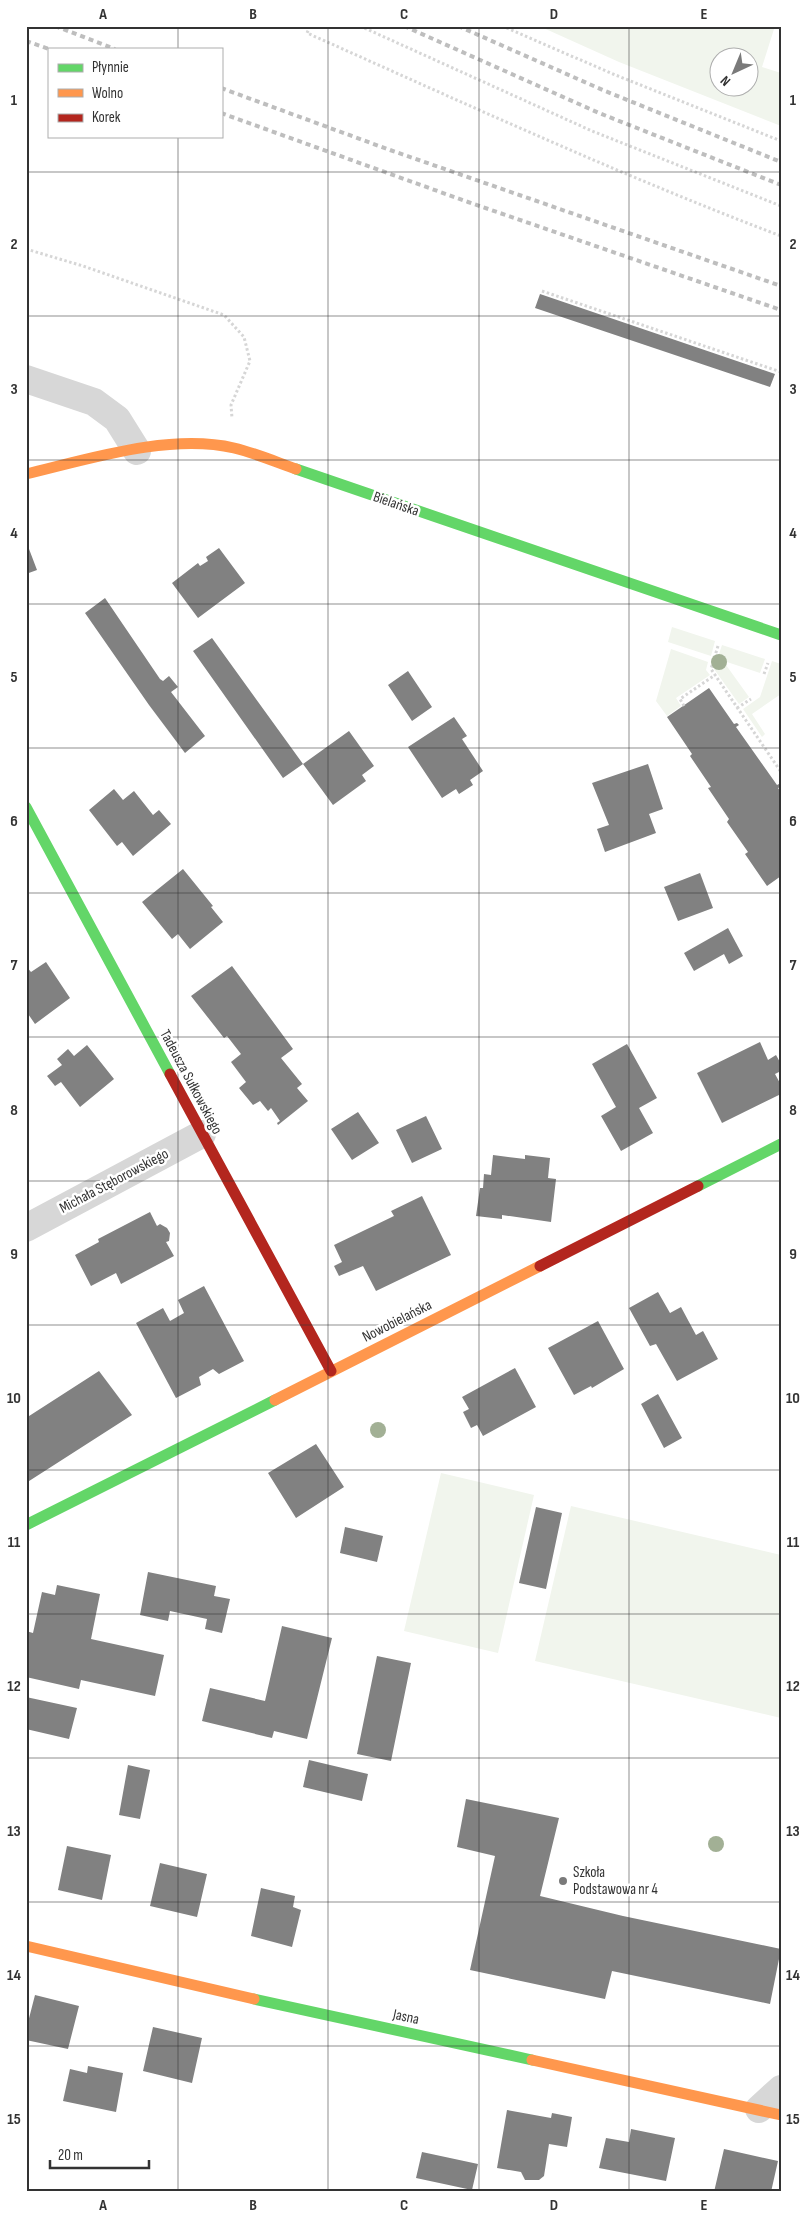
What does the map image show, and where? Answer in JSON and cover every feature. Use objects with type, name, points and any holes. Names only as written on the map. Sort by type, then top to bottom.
[{"type":"street","points":[[26,379],[94,402],[117,419],[137,451]]},
{"type":"street","name":"Bielańska","points":[[26,474],[137,451],[191,444],[212,444],[234,448],[781,635]]},
{"type":"street","name":"Tadeusza Sułkowskiego","points":[[26,807],[330,1371]]},
{"type":"street","name":"Michała Stęborowskiego","points":[[26,1228],[202,1134]]},
{"type":"street","name":"Nowobielańska","points":[[26,1524],[781,1144]]},
{"type":"street","name":"Jasna","points":[[26,1946],[267,2002],[770,2112]]},
{"type":"street","points":[[770,2112],[781,2089]]},
{"type":"path","points":[[310,26],[307,34],[707,207],[781,236]]},
{"type":"path","points":[[360,26],[592,131],[781,206]]},
{"type":"path","points":[[502,26],[622,78],[781,141]]},
{"type":"path","points":[[26,249],[83,266],[224,315],[244,337],[250,361],[231,405],[234,448]]},
{"type":"path","points":[[542,291],[781,372]]},
{"type":"path","points":[[718,644],[711,669],[781,772]]},
{"type":"path","points":[[684,706],[680,699],[715,675]]},
{"type":"path","points":[[737,708],[750,699]]},
{"type":"shaded area","points":[[539,26],[775,26],[762,67],[781,73],[781,126],[710,98],[760,98],[760,48],[710,48],[710,98],[619,62]]},
{"type":"shaded area","points":[[672,627],[715,641],[711,656],[668,642]]},
{"type":"shaded area","points":[[722,645],[765,659],[760,673],[727,662],[726,665],[749,697],[739,704],[714,669]]},
{"type":"shaded area","points":[[671,649],[708,662],[706,670],[710,675],[676,698],[681,706],[667,716],[656,701]]},
{"type":"shaded area","points":[[772,661],[781,664],[781,694],[752,714],[765,734],[762,737],[743,709],[760,697]]},
{"type":"shaded area","points":[[441,1473],[534,1495],[498,1653],[404,1631]]},
{"type":"shaded area","points":[[571,1506],[781,1555],[781,1718],[535,1661]]},
{"type":"building","points":[[540,294],[775,374],[770,387],[535,308]]},
{"type":"building","points":[[26,541],[37,570],[26,574]]},
{"type":"building","points":[[219,548],[245,583],[198,618],[172,583],[198,563],[200,566],[208,561],[206,557]]},
{"type":"building","points":[[105,598],[160,679],[163,681],[169,676],[178,687],[171,692],[205,736],[185,753],[85,613]]},
{"type":"building","points":[[212,638],[303,764],[283,778],[193,651]]},
{"type":"building","points":[[408,671],[432,707],[412,721],[388,685]]},
{"type":"building","points":[[709,688],[734,724],[737,723],[739,725],[736,727],[777,785],[779,784],[781,787],[778,788],[781,792],[781,876],[767,886],[745,854],[748,852],[727,822],[729,819],[708,788],[711,787],[690,756],[692,754],[667,717]]},
{"type":"building","points":[[454,717],[467,736],[462,739],[483,771],[470,780],[473,785],[459,794],[456,789],[442,798],[408,747]]},
{"type":"building","points":[[349,731],[374,766],[362,775],[366,781],[333,805],[303,764]]},
{"type":"building","points":[[648,764],[663,809],[649,814],[656,833],[605,852],[597,829],[609,825],[592,783]]},
{"type":"building","points":[[114,789],[123,800],[134,791],[153,815],[159,810],[171,824],[133,856],[122,842],[117,846],[89,810]]},
{"type":"building","points":[[183,869],[213,906],[211,907],[223,922],[190,949],[178,934],[172,939],[142,902]]},
{"type":"building","points":[[700,873],[713,908],[678,921],[664,887]]},
{"type":"building","points":[[728,928],[743,956],[729,964],[724,954],[694,971],[684,953]]},
{"type":"building","points":[[46,962],[70,998],[35,1024],[26,1011],[26,966],[31,972]]},
{"type":"building","points":[[232,966],[293,1049],[281,1058],[302,1084],[297,1088],[308,1101],[278,1125],[277,1123],[280,1121],[271,1108],[268,1111],[260,1101],[253,1105],[239,1088],[246,1082],[231,1062],[241,1054],[227,1036],[224,1038],[191,996]]},
{"type":"building","points":[[760,1042],[768,1060],[776,1055],[781,1064],[781,1071],[775,1074],[781,1085],[781,1094],[722,1123],[697,1073]]},
{"type":"building","points":[[627,1044],[657,1098],[639,1108],[653,1133],[621,1151],[601,1116],[616,1107],[592,1064]]},
{"type":"building","points":[[87,1045],[114,1079],[80,1107],[61,1082],[55,1086],[47,1076],[62,1065],[57,1059],[68,1049],[74,1056]]},
{"type":"building","points":[[358,1112],[379,1143],[352,1160],[331,1129]]},
{"type":"building","points":[[426,1116],[442,1149],[412,1163],[396,1130]]},
{"type":"building","points":[[493,1155],[525,1159],[525,1155],[550,1158],[548,1178],[556,1179],[551,1222],[502,1215],[502,1219],[476,1216],[480,1188],[483,1188],[484,1174],[491,1175]]},
{"type":"building","points":[[422,1196],[451,1255],[376,1291],[363,1266],[339,1276],[334,1266],[342,1262],[334,1245],[394,1216],[391,1211]]},
{"type":"building","points":[[150,1212],[157,1226],[160,1224],[167,1228],[170,1233],[169,1241],[166,1242],[174,1256],[121,1284],[116,1273],[91,1286],[75,1255],[99,1242],[98,1239]]},
{"type":"building","points":[[204,1286],[244,1361],[219,1374],[213,1369],[199,1377],[201,1385],[176,1398],[136,1323],[163,1308],[170,1321],[184,1313],[178,1300]]},
{"type":"building","points":[[658,1292],[670,1313],[681,1307],[696,1335],[703,1331],[718,1359],[677,1381],[656,1344],[650,1346],[629,1308]]},
{"type":"building","points":[[598,1321],[624,1369],[592,1388],[591,1386],[574,1395],[548,1348]]},
{"type":"building","points":[[515,1368],[536,1407],[483,1436],[477,1425],[471,1428],[463,1412],[469,1409],[462,1397]]},
{"type":"building","points":[[99,1371],[132,1415],[26,1483],[26,1418]]},
{"type":"building","points":[[658,1394],[682,1438],[664,1448],[641,1404]]},
{"type":"building","points":[[316,1444],[344,1487],[296,1518],[268,1473]]},
{"type":"building","points":[[536,1507],[562,1513],[546,1589],[519,1583]]},
{"type":"building","points":[[345,1527],[383,1536],[377,1562],[340,1553]]},
{"type":"building","points":[[148,1572],[216,1586],[214,1596],[230,1599],[222,1633],[205,1629],[207,1619],[170,1611],[168,1621],[140,1615]]},
{"type":"building","points":[[57,1585],[100,1594],[91,1639],[164,1655],[155,1696],[81,1680],[79,1689],[26,1677],[26,1631],[33,1633],[42,1592],[55,1595]]},
{"type":"building","points":[[282,1626],[332,1638],[307,1739],[274,1731],[272,1738],[202,1721],[210,1688],[265,1701]]},
{"type":"building","points":[[377,1656],[411,1663],[391,1761],[357,1754]]},
{"type":"building","points":[[26,1697],[77,1708],[69,1739],[26,1729]]},
{"type":"building","points":[[309,1760],[368,1774],[362,1801],[303,1787]]},
{"type":"building","points":[[128,1765],[150,1770],[140,1819],[119,1815]]},
{"type":"building","points":[[466,1799],[559,1818],[540,1896],[623,1916],[781,1949],[770,2004],[612,1971],[605,1999],[470,1970],[495,1856],[457,1847]]},
{"type":"building","points":[[67,1846],[111,1855],[102,1900],[58,1890]]},
{"type":"building","points":[[160,1863],[207,1874],[197,1917],[150,1906]]},
{"type":"building","points":[[261,1888],[295,1896],[293,1907],[301,1910],[292,1947],[251,1936]]},
{"type":"building","points":[[35,1995],[79,2006],[68,2049],[26,2040],[26,2030]]},
{"type":"building","points":[[153,2027],[202,2038],[192,2083],[143,2071]]},
{"type":"building","points":[[88,2066],[123,2073],[116,2112],[63,2101],[70,2069],[87,2073]]},
{"type":"building","points":[[507,2110],[551,2118],[552,2113],[572,2117],[567,2147],[549,2144],[544,2176],[539,2180],[525,2180],[521,2172],[497,2168]]},
{"type":"building","points":[[631,2129],[675,2138],[666,2181],[599,2168],[606,2138],[629,2142]]},
{"type":"building","points":[[724,2149],[778,2161],[771,2192],[714,2192]]},
{"type":"building","points":[[422,2152],[478,2164],[472,2190],[416,2178]]},
{"type":"railway","points":[[55,26],[112,48]]},
{"type":"railway","points":[[404,26],[599,113],[781,185]]},
{"type":"railway","points":[[458,26],[605,91],[781,162]]},
{"type":"railway","points":[[26,41],[48,49]]},
{"type":"railway","points":[[222,88],[390,150],[781,286]]},
{"type":"railway","points":[[222,113],[468,202],[781,310]]},
{"type":"traffic: fast","points":[[296,469],[781,635]]},
{"type":"traffic: fast","points":[[26,807],[170,1074]]},
{"type":"traffic: fast","points":[[698,1186],[781,1144]]},
{"type":"traffic: fast","points":[[26,1525],[275,1400]]},
{"type":"traffic: fast","points":[[254,1999],[532,2060]]},
{"type":"traffic: slow","points":[[26,474],[103,455],[157,446],[183,444],[209,444],[234,448],[296,469]]},
{"type":"traffic: slow","points":[[275,1400],[540,1266]]},
{"type":"traffic: slow","points":[[26,1946],[254,1999]]},
{"type":"traffic: slow","points":[[532,2060],[781,2115]]},
{"type":"traffic: jam","points":[[170,1074],[331,1371]]},
{"type":"traffic: jam","points":[[540,1266],[698,1186]]},
{"type":"place","name":"Szkoła Podstawowa nr 4","points":[[563,1881]]}]
